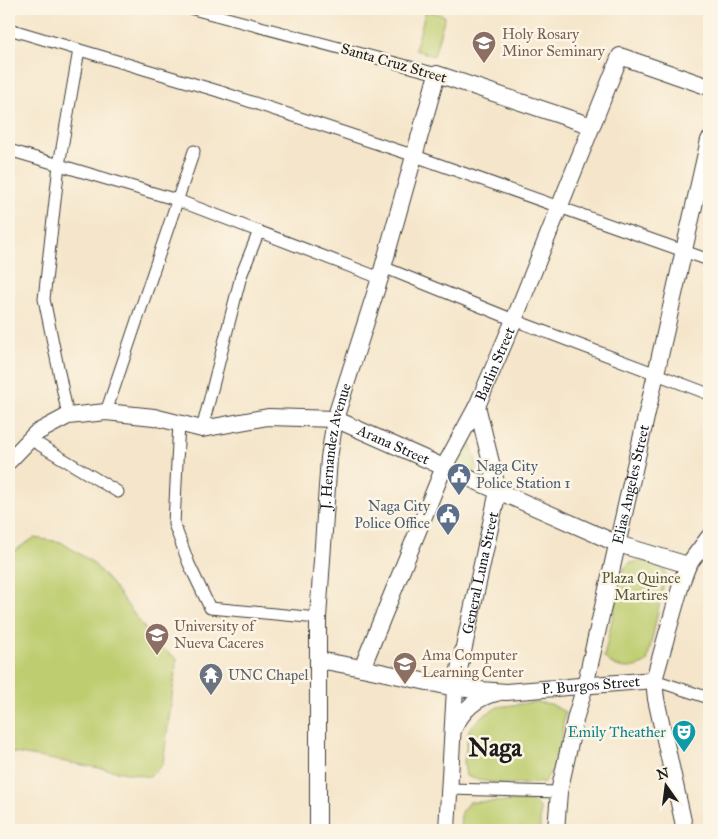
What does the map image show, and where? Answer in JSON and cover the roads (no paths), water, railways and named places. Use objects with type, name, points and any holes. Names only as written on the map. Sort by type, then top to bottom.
[{"type":"street","name":"Santa Cruz Street","points":[[193,9],[212,11],[437,74],[592,126]]},
{"type":"street","points":[[9,30],[218,91],[561,206],[709,260]]},
{"type":"street","points":[[68,416],[44,299],[58,165],[79,50]]},
{"type":"street","name":"Barlin Street","points":[[362,668],[444,467],[477,406],[514,320],[620,56],[709,87]]},
{"type":"street","name":"J. Hernandez Avenue","points":[[318,830],[318,618],[329,458],[335,419],[381,273],[437,74]]},
{"type":"street","name":"Elias Angeles Street","points":[[556,830],[559,792],[618,544],[709,140]]},
{"type":"street","points":[[9,150],[177,200],[259,231],[514,320],[709,394]]},
{"type":"street","points":[[106,412],[194,151]]},
{"type":"street","points":[[202,429],[241,276],[259,231]]},
{"type":"street","name":"General Luna Street","points":[[447,830],[455,688],[498,491],[477,406]]},
{"type":"street","name":"Arana Street","points":[[9,461],[36,433],[68,416],[106,412],[154,417],[202,429],[268,417],[335,419],[618,544],[688,565]]},
{"type":"street","points":[[179,422],[174,524],[210,608],[318,618]]},
{"type":"street","points":[[30,439],[118,492]]},
{"type":"street","points":[[685,830],[656,699],[654,680],[688,565],[709,536]]},
{"type":"street","name":"P. Burgos Street","points":[[319,660],[455,688],[506,692],[654,680]]},
{"type":"street","points":[[654,680],[709,698]]},
{"type":"street","points":[[452,732],[458,719],[474,702],[491,695],[506,692]]},
{"type":"street","points":[[449,789],[559,792]]},
{"type":"place","name":"Holy Rosary Minor Seminary","points":[[484,64]]},
{"type":"place","name":"Naga City Police Station 1","points":[[459,496]]},
{"type":"place","name":"Naga City Police Office","points":[[448,536]]},
{"type":"place","name":"University of Nueva Caceres","points":[[157,656]]},
{"type":"place","name":"Ama Computer Learning Center","points":[[405,685]]},
{"type":"place","name":"UNC Chapel","points":[[211,696]]},
{"type":"place","name":"Emily Theather","points":[[684,753]]},
{"type":"district","name":"Naga","points":[[495,747]]},
{"type":"park label","name":"Plaza Quince Martires","points":[[641,586]]}]
